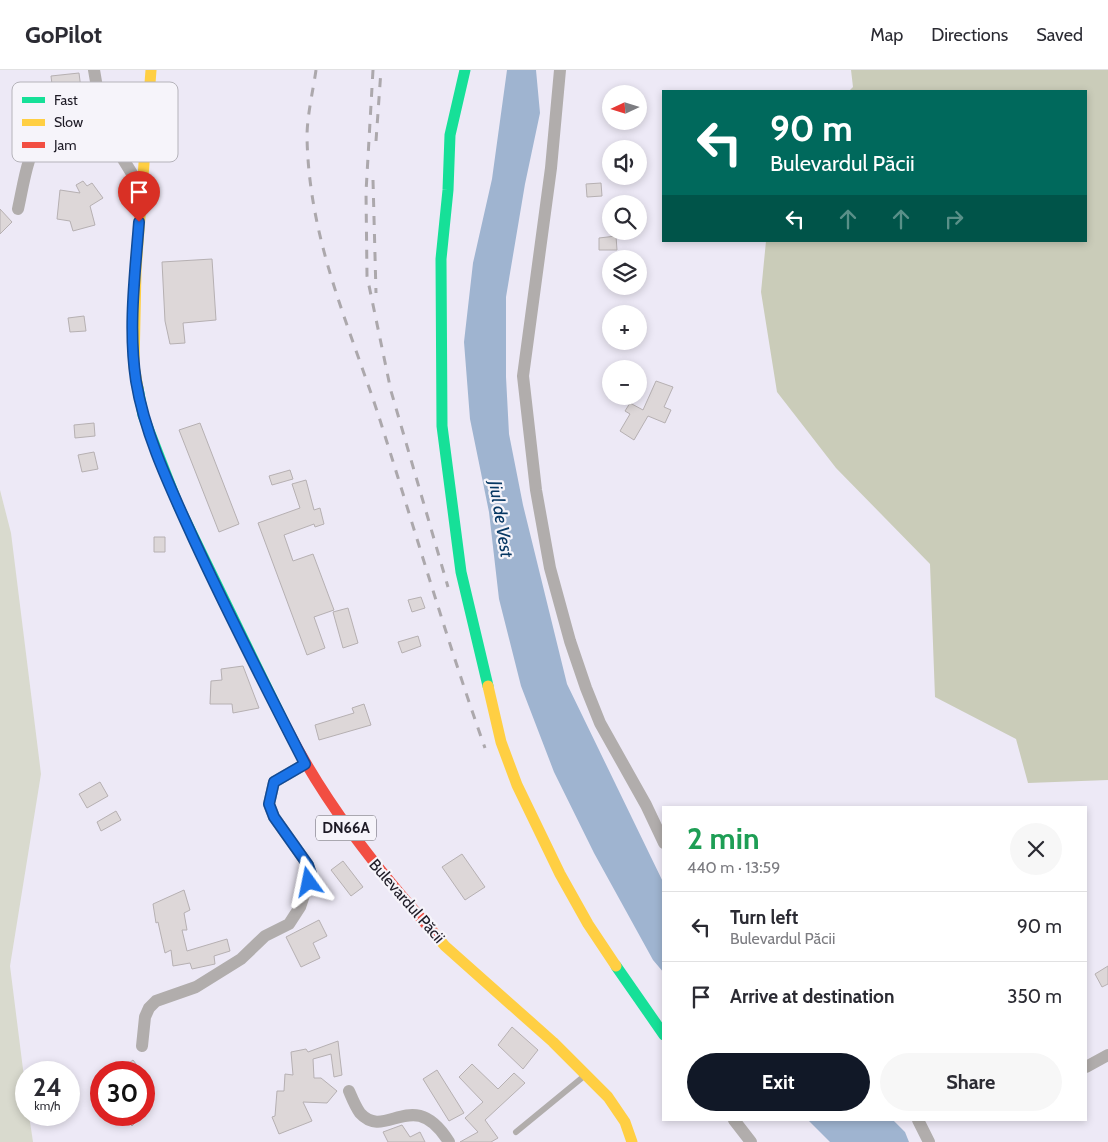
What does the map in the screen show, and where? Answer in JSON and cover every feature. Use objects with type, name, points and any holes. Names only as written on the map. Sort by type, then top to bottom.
[{"type":"main road","points":[[466,70],[454,107],[450,135],[448,190],[442,259],[440,330],[442,426],[460,572],[501,742],[517,785],[560,874],[588,924],[662,1032]]},
{"type":"main road","name":"Bulevardul Păcii","points":[[144,162],[133,350],[136,380],[143,415],[178,505],[210,574],[305,764],[347,829],[424,923],[457,958],[586,1074],[617,1109],[632,1142]]},
{"type":"street","points":[[560,70],[551,168],[524,376],[535,481],[550,568],[570,641],[586,688],[600,723],[646,805],[662,839]]},
{"type":"street","points":[[18,209],[29,162]]},
{"type":"street","points":[[125,162],[142,190]]},
{"type":"street","points":[[142,1046],[145,1016],[156,1001],[196,988],[241,959],[265,936],[289,924],[295,918],[311,874],[308,865],[274,817],[269,804],[274,782],[305,764]]},
{"type":"street","points":[[1087,1066],[1108,1055]]},
{"type":"street","points":[[349,1092],[360,1113],[370,1122],[382,1126],[410,1117],[426,1118],[441,1129],[449,1142]]},
{"type":"street","points":[[735,1121],[751,1142]]},
{"type":"street","points":[[918,1121],[929,1142]]},
{"type":"lane","points":[[516,1132],[586,1074]]},
{"type":"shaded area","points":[[0,490],[11,533],[41,774],[10,966],[22,1061],[15,1061],[15,1126],[31,1126],[33,1142],[0,1142]]},
{"type":"green space","points":[[851,70],[1108,70],[1108,780],[1028,783],[1016,739],[935,697],[930,564],[836,468],[777,392],[761,292],[766,242],[1087,242],[1087,90],[850,90],[853,87]]},
{"type":"water","name":"Jiul de Vest","points":[[507,70],[536,70],[540,113],[525,184],[506,297],[506,377],[509,434],[523,505],[567,684],[662,880],[662,971],[653,960],[594,853],[554,772],[521,686],[499,599],[489,512],[470,419],[464,342],[473,263],[492,179]]},
{"type":"water","points":[[809,1121],[894,1121],[905,1132],[909,1142],[830,1142]]},
{"type":"building","points":[[79,73],[80,82],[52,82],[51,76]]},
{"type":"building","points":[[83,181],[87,186],[92,183],[103,198],[90,206],[95,225],[73,231],[70,221],[57,219],[60,190],[80,193],[76,185]]},
{"type":"building","points":[[601,183],[602,196],[587,197],[586,184]]},
{"type":"building","points":[[0,209],[12,222],[0,234]]},
{"type":"building","points":[[599,238],[602,238],[602,240],[616,240],[617,250],[599,250]]},
{"type":"building","points":[[212,259],[216,320],[183,323],[185,343],[170,344],[165,321],[162,262]]},
{"type":"building","points":[[84,316],[86,331],[70,332],[68,318]]},
{"type":"building","points":[[656,381],[673,387],[664,407],[671,410],[665,423],[648,416],[634,440],[620,431],[630,414],[625,411],[629,405],[634,405],[643,410],[647,405]]},
{"type":"building","points":[[94,423],[95,436],[75,438],[74,425]]},
{"type":"building","points":[[200,423],[239,524],[219,532],[179,430]]},
{"type":"building","points":[[94,452],[98,469],[82,472],[78,455]]},
{"type":"building","points":[[290,470],[293,479],[272,485],[269,476]]},
{"type":"building","points":[[306,480],[314,510],[320,508],[324,524],[315,527],[314,524],[284,535],[293,561],[313,554],[334,610],[314,617],[325,648],[307,655],[258,523],[300,508],[292,484]]},
{"type":"building","points":[[154,537],[165,537],[165,552],[154,552]]},
{"type":"building","points":[[421,597],[425,608],[412,612],[408,600]]},
{"type":"building","points":[[348,608],[358,643],[343,648],[333,612]]},
{"type":"building","points":[[418,636],[421,646],[402,653],[398,642]]},
{"type":"building","points":[[243,666],[259,708],[233,713],[232,704],[210,704],[211,681],[222,680],[221,669]]},
{"type":"building","points":[[364,704],[371,725],[319,740],[315,725],[354,713],[352,708]]},
{"type":"building","points":[[100,782],[108,796],[87,808],[79,794]]},
{"type":"building","points":[[116,811],[121,820],[101,831],[97,822]]},
{"type":"building","points":[[462,854],[485,887],[465,900],[442,867]]},
{"type":"building","points":[[343,861],[363,887],[351,896],[331,870]]},
{"type":"building","points":[[184,890],[190,910],[184,913],[187,930],[182,930],[187,951],[227,939],[230,951],[214,956],[215,964],[192,969],[190,963],[173,966],[171,950],[165,953],[158,922],[156,923],[153,904]]},
{"type":"building","points":[[319,920],[327,936],[313,943],[320,958],[301,967],[286,937]]},
{"type":"building","points":[[1108,966],[1108,984],[1102,987],[1095,974]]},
{"type":"building","points":[[512,1027],[538,1050],[523,1069],[498,1045]]},
{"type":"building","points":[[338,1041],[342,1075],[334,1077],[331,1054],[313,1059],[314,1078],[321,1078],[337,1091],[327,1103],[303,1102],[312,1121],[279,1134],[272,1117],[275,1116],[277,1091],[284,1091],[285,1074],[293,1075],[291,1052],[306,1049],[308,1052]]},
{"type":"building","points":[[472,1064],[498,1089],[514,1073],[525,1083],[485,1120],[498,1138],[491,1142],[460,1142],[478,1132],[465,1118],[483,1102],[459,1077]]},
{"type":"building","points":[[437,1070],[464,1113],[449,1121],[423,1079]]},
{"type":"building","points":[[402,1125],[410,1137],[420,1132],[425,1142],[388,1142],[383,1132]]},
{"type":"railway","points":[[316,70],[307,137],[309,175],[322,246],[485,748]]},
{"type":"railway","points":[[373,70],[366,192],[367,276],[391,391],[448,587]]},
{"type":"railway","points":[[376,141],[381,70]]},
{"type":"railway","points":[[373,180],[376,293]]},
{"type":"traffic: fast","points":[[465,70],[450,135],[448,190],[441,259],[442,426],[461,572],[488,686]]},
{"type":"traffic: fast","points":[[138,388],[143,415],[178,505],[285,725]]},
{"type":"traffic: fast","points":[[616,966],[662,1032]]},
{"type":"traffic: slow","points":[[150,82],[151,70]]},
{"type":"traffic: slow","points":[[138,388],[134,366],[136,270],[144,162]]},
{"type":"traffic: slow","points":[[488,686],[501,742],[517,785],[560,874],[588,924],[616,966]]},
{"type":"traffic: slow","points":[[433,932],[445,946],[553,1042],[608,1097],[625,1122],[632,1142]]},
{"type":"traffic: jam","points":[[285,725],[317,781],[352,833],[371,859],[433,932]]},
{"type":"route","points":[[139,222],[133,350],[136,380],[143,415],[178,505],[210,574],[305,764],[274,782],[270,792],[269,804],[274,817],[308,865],[311,874],[309,882]]}]
